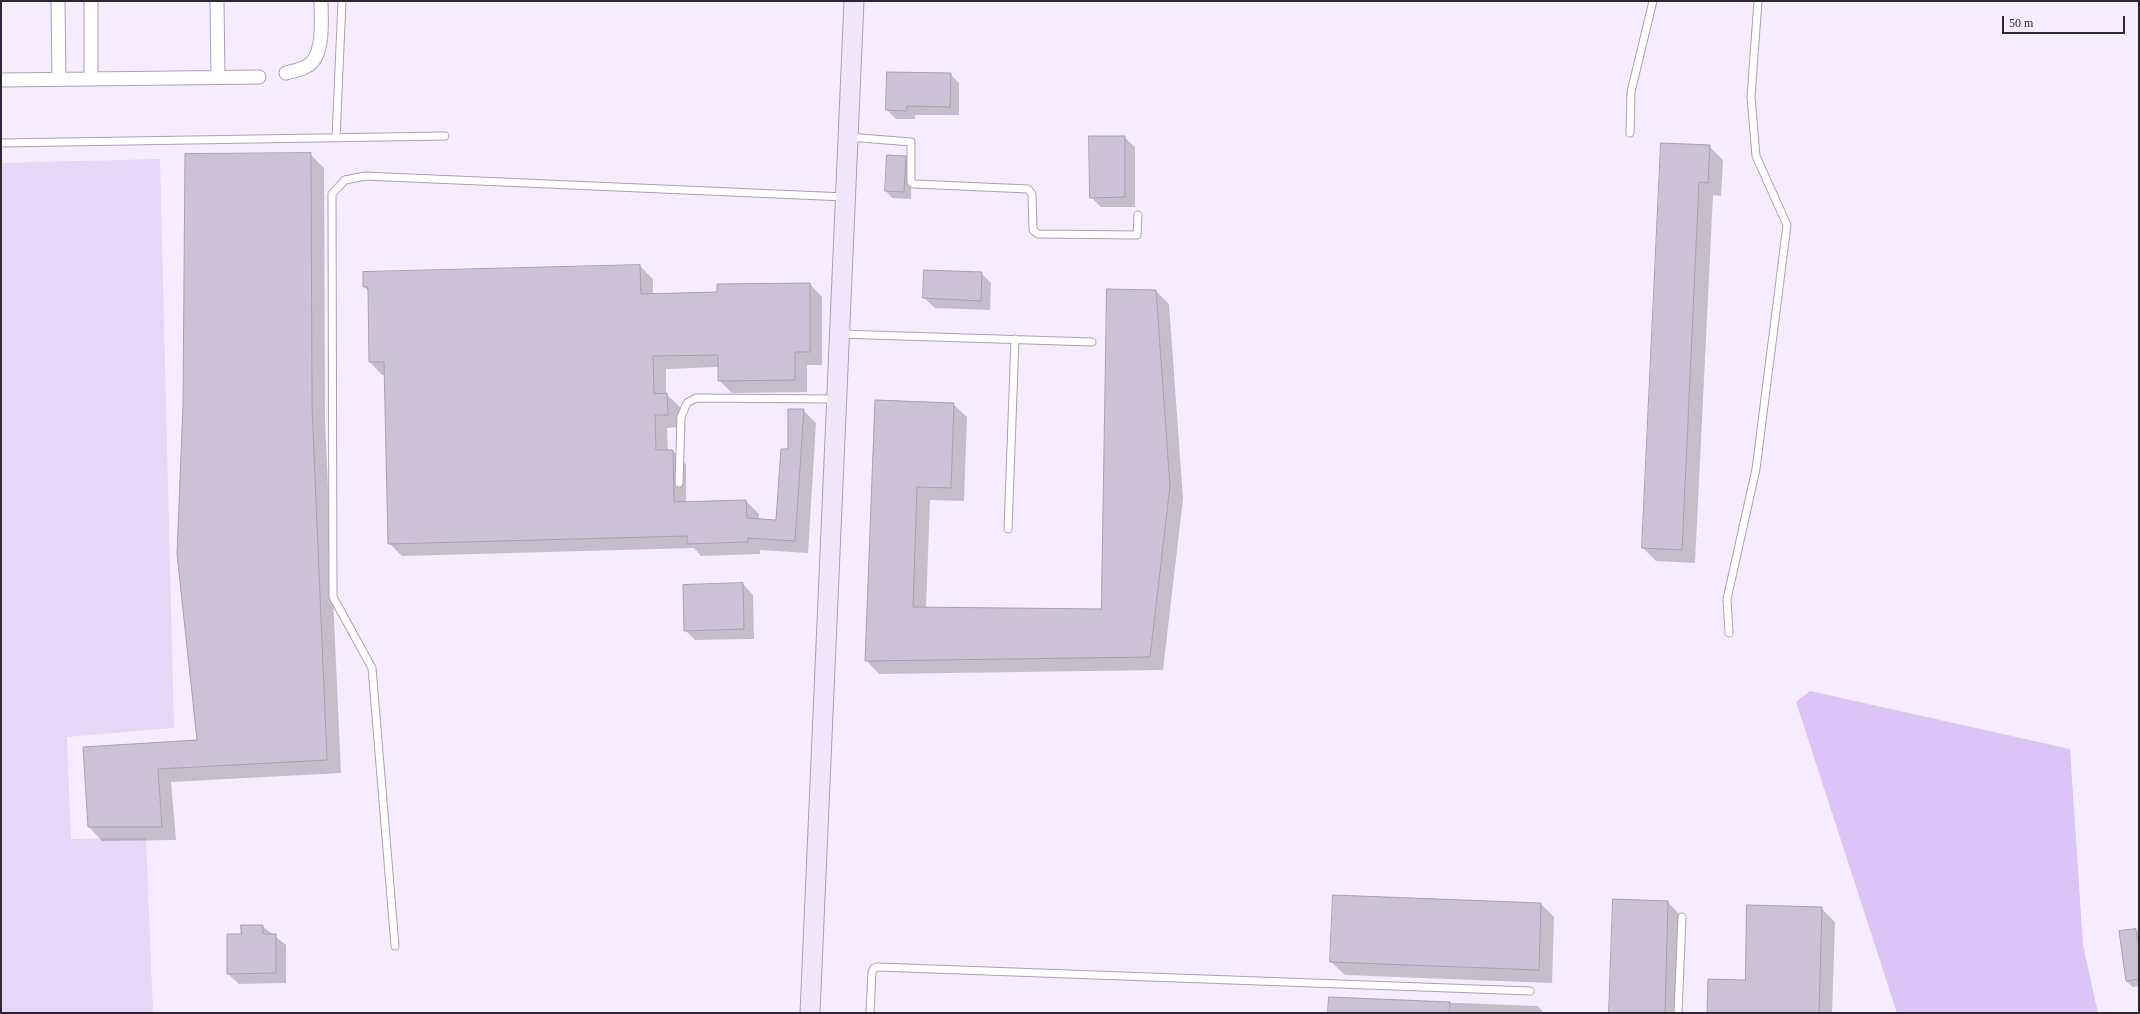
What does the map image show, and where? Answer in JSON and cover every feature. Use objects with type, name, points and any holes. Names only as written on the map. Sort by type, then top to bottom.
[{"type":"street","points":[[58,1],[59,79]]},
{"type":"street","points":[[91,1],[91,78]]},
{"type":"street","points":[[217,1],[218,77]]},
{"type":"street","points":[[286,73],[308,66],[319,51],[322,1]]},
{"type":"street","points":[[810,1013],[854,1]]},
{"type":"street","points":[[2,80],[259,77]]},
{"type":"lane","points":[[336,138],[342,1]]},
{"type":"lane","points":[[1630,133],[1631,92],[1653,1]]},
{"type":"lane","points":[[1729,633],[1727,599],[1756,469],[1788,225],[1756,156],[1752,97],[1758,1]]},
{"type":"lane","points":[[1,143],[445,136]]},
{"type":"lane","points":[[848,137],[910,142],[911,182],[914,184],[1028,189],[1032,194],[1033,230],[1038,234],[1137,235],[1138,215]]},
{"type":"lane","points":[[395,946],[372,668],[333,597],[332,194],[345,180],[365,176],[845,197]]},
{"type":"lane","points":[[840,334],[1092,342]]},
{"type":"lane","points":[[1008,529],[1015,339]]},
{"type":"lane","points":[[679,483],[681,417],[687,403],[696,398],[837,399]]},
{"type":"lane","points":[[1678,1013],[1682,917]]},
{"type":"lane","points":[[870,1013],[872,972],[874,968],[878,967],[1530,991]]},
{"type":"shaded area","points":[[160,159],[174,728],[67,737],[71,839],[146,838],[153,1013],[1,1013],[1,163]]},
{"type":"shaded area","points":[[1810,691],[2070,749],[2083,945],[2098,1013],[1897,1013],[1796,702]]},
{"type":"building","points":[[887,72],[951,73],[950,107],[907,106],[907,111],[886,110]]},
{"type":"building","points":[[1089,136],[1125,136],[1125,197],[1090,198]]},
{"type":"building","points":[[1661,143],[1710,145],[1708,183],[1699,182],[1682,550],[1642,548]]},
{"type":"building","points":[[311,153],[312,406],[327,760],[158,769],[162,827],[88,827],[83,747],[197,740],[177,554],[183,405],[185,154]]},
{"type":"building","points":[[887,155],[906,156],[904,192],[885,191]]},
{"type":"building","points":[[640,265],[641,294],[717,292],[717,284],[810,283],[810,352],[795,352],[795,380],[718,381],[718,355],[653,356],[654,394],[667,393],[668,415],[655,415],[656,450],[673,450],[674,502],[746,500],[747,518],[776,520],[781,449],[788,449],[788,409],[804,409],[795,541],[748,538],[748,542],[687,544],[687,536],[388,544],[384,362],[369,362],[368,287],[363,287],[363,272]]},
{"type":"building","points":[[924,270],[982,272],[981,301],[923,298]]},
{"type":"building","points":[[1107,289],[1156,290],[1170,486],[1150,657],[865,661],[875,400],[954,403],[951,488],[917,487],[913,607],[1101,609]]},
{"type":"building","points":[[743,583],[744,629],[684,631],[683,585]]},
{"type":"building","points":[[1333,895],[1541,903],[1539,970],[1330,962]]},
{"type":"building","points":[[1613,899],[1668,901],[1665,1013],[1609,1013]]},
{"type":"building","points":[[1747,905],[1822,907],[1819,1013],[1707,1013],[1708,979],[1745,980]]},
{"type":"building","points":[[241,925],[263,925],[263,934],[276,934],[276,973],[227,974],[227,934],[241,934]]},
{"type":"building","points":[[2136,929],[2139,950],[2139,979],[2126,981],[2119,931]]},
{"type":"building","points":[[1329,997],[1450,1002],[1449,1013],[1328,1013]]}]
